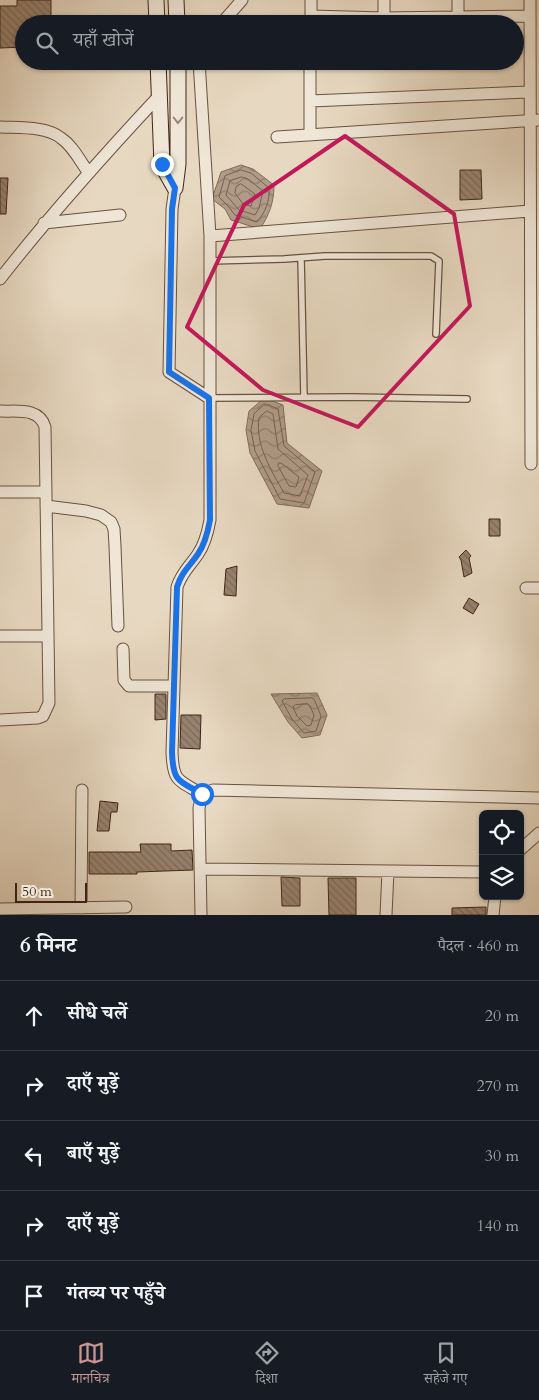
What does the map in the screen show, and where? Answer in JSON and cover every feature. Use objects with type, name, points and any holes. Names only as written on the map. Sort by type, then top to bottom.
[{"type":"street","points":[[156,0],[157,15]]},
{"type":"street","points":[[176,0],[177,15]]},
{"type":"street","points":[[229,15],[242,0]]},
{"type":"street","points":[[311,0],[311,15]]},
{"type":"street","points":[[384,0],[384,15]]},
{"type":"street","points":[[458,0],[458,15]]},
{"type":"street","points":[[530,0],[529,92],[534,120],[530,211],[535,400],[531,464]]},
{"type":"street","points":[[524,16],[530,16]]},
{"type":"street","points":[[158,70],[162,164],[175,188]]},
{"type":"street","points":[[181,70],[178,164],[172,209],[169,372],[209,398]]},
{"type":"street","points":[[200,70],[210,236],[210,520],[208,533],[200,552],[186,567],[177,587],[173,768],[178,780],[202,794]]},
{"type":"street","points":[[310,70],[310,135]]},
{"type":"street","points":[[310,101],[529,92]]},
{"type":"street","points":[[2,273],[88,172],[158,97]]},
{"type":"street","points":[[277,137],[534,120]]},
{"type":"street","points":[[0,127],[37,130],[60,137],[69,145],[88,172]]},
{"type":"street","points":[[210,236],[530,211]]},
{"type":"street","points":[[44,224],[120,215]]},
{"type":"street","points":[[0,411],[37,414],[43,421],[46,435],[48,709],[43,716],[38,718],[0,720]]},
{"type":"street","points":[[0,492],[46,492]]},
{"type":"street","points":[[46,506],[86,511],[101,515],[111,522],[114,529],[118,626]]},
{"type":"street","points":[[526,588],[539,588]]},
{"type":"street","points":[[0,636],[47,636]]},
{"type":"street","points":[[124,649],[124,680],[129,686],[174,686]]},
{"type":"street","points":[[81,908],[82,790]]},
{"type":"street","points":[[202,794],[213,790],[539,798]]},
{"type":"street","points":[[201,915],[199,808],[202,794]]},
{"type":"street","points":[[524,846],[539,833]]},
{"type":"street","points":[[200,869],[479,872]]},
{"type":"street","points":[[386,915],[388,871]]},
{"type":"street","points":[[493,915],[495,900]]},
{"type":"street","points":[[0,908],[62,912],[81,908],[126,908]]},
{"type":"lane","points":[[210,260],[431,256],[439,261],[436,334]]},
{"type":"lane","points":[[301,258],[304,397]]},
{"type":"lane","points":[[209,398],[467,399]]},
{"type":"highlighted area","points":[[345,136],[454,214],[470,306],[358,427],[263,390],[187,327],[244,205]]},
{"type":"water","points":[[241,165],[253,169],[274,185],[270,208],[260,229],[231,220],[225,209],[212,199],[221,172]]},
{"type":"water","points":[[262,400],[270,400],[283,405],[287,443],[322,471],[309,508],[277,504],[250,453],[246,430],[249,411]]},
{"type":"water","points":[[317,693],[327,715],[320,735],[302,738],[288,722],[271,694]]},
{"type":"building","points":[[17,0],[51,0],[51,15],[15,15],[15,47],[0,48],[0,6],[17,6]]},
{"type":"building","points":[[460,170],[481,170],[482,199],[460,200]]},
{"type":"building","points":[[0,178],[8,178],[6,214],[0,214]]},
{"type":"building","points":[[489,519],[500,519],[500,536],[489,536]]},
{"type":"building","points":[[466,550],[471,556],[469,558],[472,573],[464,577],[459,557]]},
{"type":"building","points":[[237,566],[236,596],[224,595],[226,569]]},
{"type":"building","points":[[469,598],[479,604],[473,614],[463,608]]},
{"type":"building","points":[[155,694],[166,694],[166,719],[155,720]]},
{"type":"building","points":[[181,715],[201,715],[200,749],[180,748]]},
{"type":"building","points":[[100,801],[118,803],[117,812],[111,812],[109,831],[97,831]]},
{"type":"building","points":[[140,844],[171,844],[171,851],[192,850],[193,870],[137,872],[137,874],[89,874],[89,852],[141,852]]},
{"type":"building","points":[[281,877],[300,878],[300,906],[282,906]]},
{"type":"building","points":[[328,878],[356,878],[356,915],[329,915]]},
{"type":"building","points":[[486,907],[486,915],[452,915],[452,908]]},
{"type":"route","points":[[162,164],[175,188],[172,209],[169,372],[209,398],[210,520],[208,533],[200,552],[186,567],[177,587],[172,752],[173,768],[178,780],[202,794]]}]
